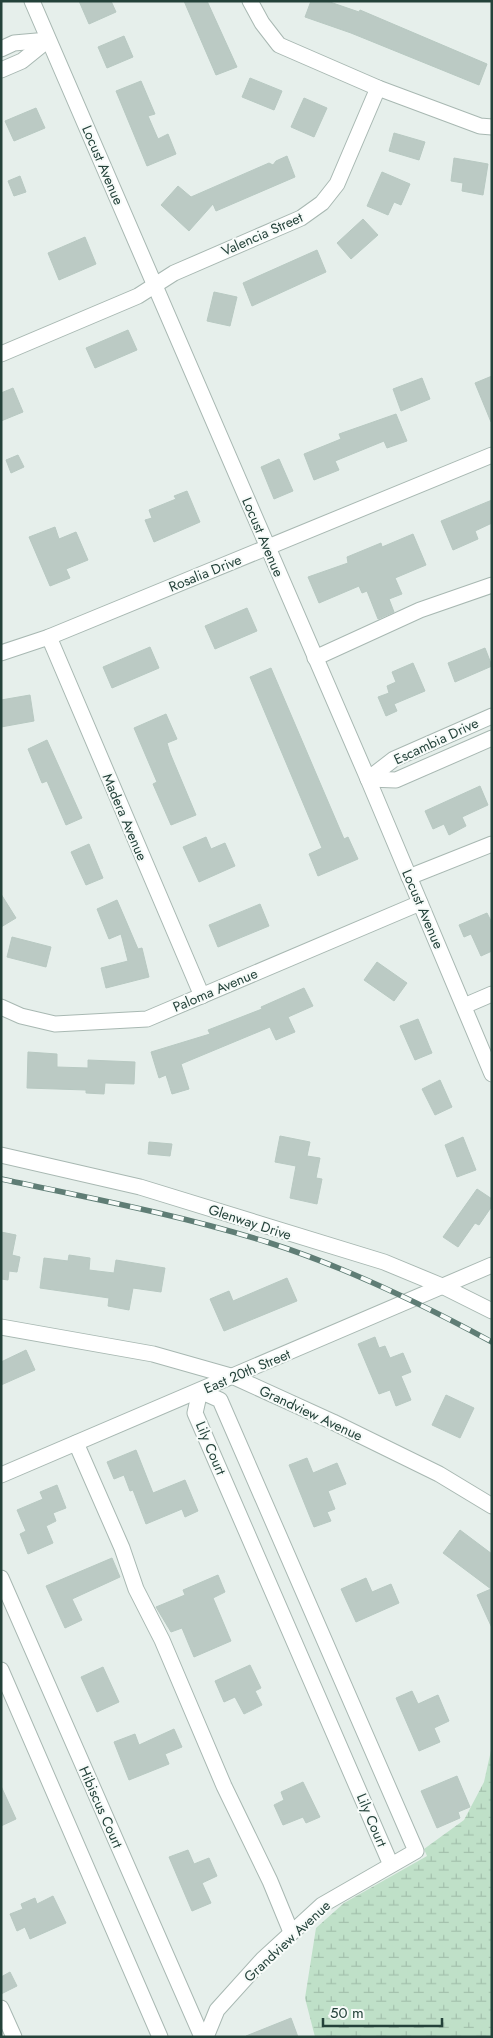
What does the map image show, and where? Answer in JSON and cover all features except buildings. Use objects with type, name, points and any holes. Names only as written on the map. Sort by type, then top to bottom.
[{"type":"street","name":"Locust Avenue","points":[[32,1],[368,779],[492,1074]]},
{"type":"street","points":[[250,1],[262,23],[279,45],[378,88],[480,126],[492,127]]},
{"type":"street","points":[[1,48],[14,43],[48,40]]},
{"type":"street","points":[[1,70],[22,61],[48,40]]},
{"type":"street","name":"Valencia Street","points":[[1,354],[138,296],[174,273],[301,218],[322,203],[337,184],[378,88]]},
{"type":"street","name":"Rosalia Drive","points":[[1,653],[49,637],[492,455]]},
{"type":"street","points":[[315,658],[420,610],[492,585]]},
{"type":"street","name":"Madera Avenue","points":[[49,637],[202,996]]},
{"type":"street","name":"Escambia Drive","points":[[368,779],[394,759],[492,716]]},
{"type":"street","name":"Escambia Drive","points":[[368,779],[396,780],[492,738]]},
{"type":"street","points":[[409,877],[492,844]]},
{"type":"street","name":"Paloma Avenue","points":[[1,1007],[21,1016],[55,1024],[147,1019],[420,903]]},
{"type":"street","points":[[464,1006],[492,994]]},
{"type":"street","name":"Glenway Drive","points":[[1,1155],[140,1186],[384,1262],[442,1286],[492,1311]]},
{"type":"street","name":"East 20th Street","points":[[1,1475],[234,1377],[492,1265]]},
{"type":"street","name":"Grandview Avenue","points":[[1,1327],[153,1354],[234,1377],[333,1422],[439,1474],[492,1506]]},
{"type":"street","name":"Lily Court","points":[[392,1865],[195,1413],[200,1391],[220,1400],[416,1851]]},
{"type":"street","points":[[76,1443],[122,1548],[136,1589],[162,1640],[224,1786],[270,1881],[292,1932]]},
{"type":"street","name":"Hibiscus Court","points":[[1,1578],[204,2037]]},
{"type":"street","points":[[1,1670],[160,2037]]},
{"type":"street","name":"Grandview Avenue","points":[[204,2037],[217,2010],[263,1959],[322,1905],[416,1851]]},
{"type":"street","points":[[1,2008],[14,2037]]},
{"type":"green space","points":[[492,1746],[492,2037],[315,2037],[305,1998],[316,1928],[344,1903],[427,1856],[424,1849],[464,1820],[484,1782]]},
{"type":"railway","points":[[1,1179],[168,1215],[267,1242],[353,1274],[492,1342]]}]
